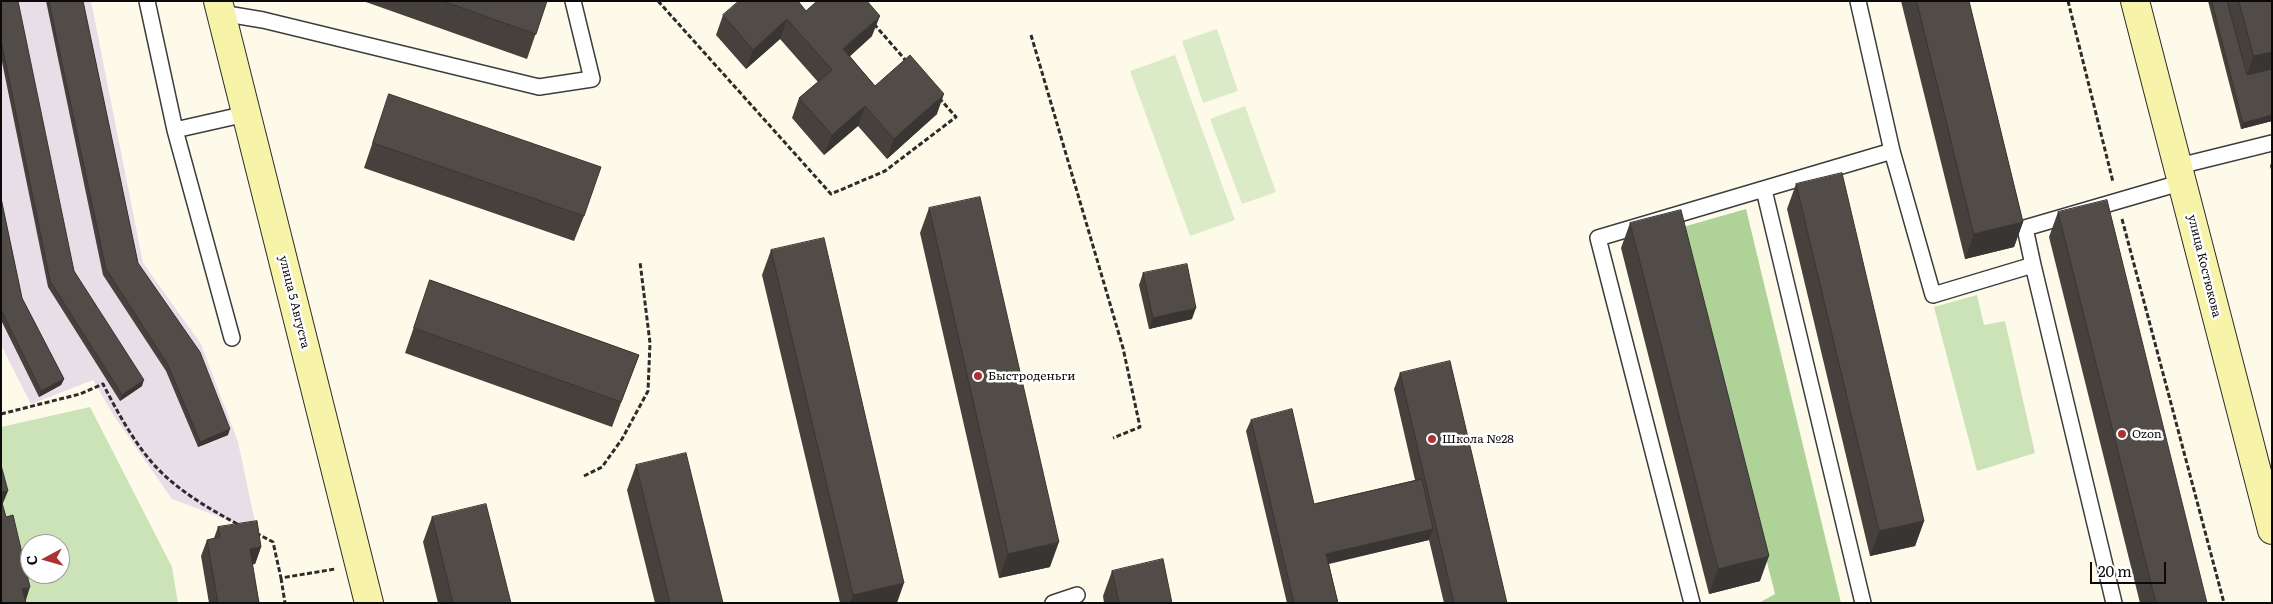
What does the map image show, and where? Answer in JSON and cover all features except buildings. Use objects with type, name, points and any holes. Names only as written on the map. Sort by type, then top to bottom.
[{"type":"street","name":"улица Костюкова","points":[[2135,1],[2272,530]]},
{"type":"street","name":"улица 5 Августа","points":[[220,7],[369,603]]},
{"type":"lane","points":[[147,1],[175,130],[232,338]]},
{"type":"lane","points":[[220,7],[263,20],[539,87],[592,79],[573,1]]},
{"type":"lane","points":[[1858,1],[1892,150],[1933,295],[2033,265]]},
{"type":"lane","points":[[175,130],[246,114]]},
{"type":"lane","points":[[2114,603],[2025,228],[2118,201],[2181,174],[2272,143]]},
{"type":"lane","points":[[1692,603],[1598,238],[1764,190],[1892,150]]},
{"type":"lane","points":[[1764,190],[1864,603]]},
{"type":"lane","points":[[1053,603],[1077,595]]},
{"type":"path","points":[[658,1],[831,194],[885,171],[956,117],[937,95]]},
{"type":"path","points":[[2068,1],[2118,201],[2224,603]]},
{"type":"path","points":[[873,23],[911,66]]},
{"type":"path","points":[[1031,35],[1123,348],[1140,427],[1113,438]]},
{"type":"path","points":[[584,476],[602,467],[622,438],[648,391],[650,343],[640,262]]},
{"type":"path","points":[[1,414],[80,394],[102,384],[140,445],[160,471],[182,490],[242,526]]},
{"type":"path","points":[[251,531],[273,542],[285,603]]},
{"type":"path","points":[[281,578],[359,565]]},
{"type":"shaded area","points":[[1,1],[91,1],[143,263],[201,344],[238,442],[257,531],[172,499],[114,416],[93,380],[31,404],[1,345]]},
{"type":"green space","points":[[1217,29],[1238,91],[1203,103],[1182,41]]},
{"type":"green space","points":[[1175,55],[1235,220],[1190,236],[1130,71]]},
{"type":"green space","points":[[1245,106],[1276,192],[1242,204],[1210,119]]},
{"type":"green space","points":[[1746,209],[1841,603],[1759,603],[1775,594],[1683,227]]},
{"type":"green space","points":[[1977,295],[1984,325],[2005,321],[2035,453],[1977,471],[1934,307]]},
{"type":"green space","points":[[90,407],[172,567],[178,603],[25,603],[21,584],[70,584],[70,534],[20,534],[20,581],[1,497],[1,427]]},
{"type":"place","name":"Быстроденьги","points":[[978,376]]},
{"type":"place","name":"Ozon","points":[[2122,434]]},
{"type":"place","name":"Школа №28","points":[[1432,439]]}]
